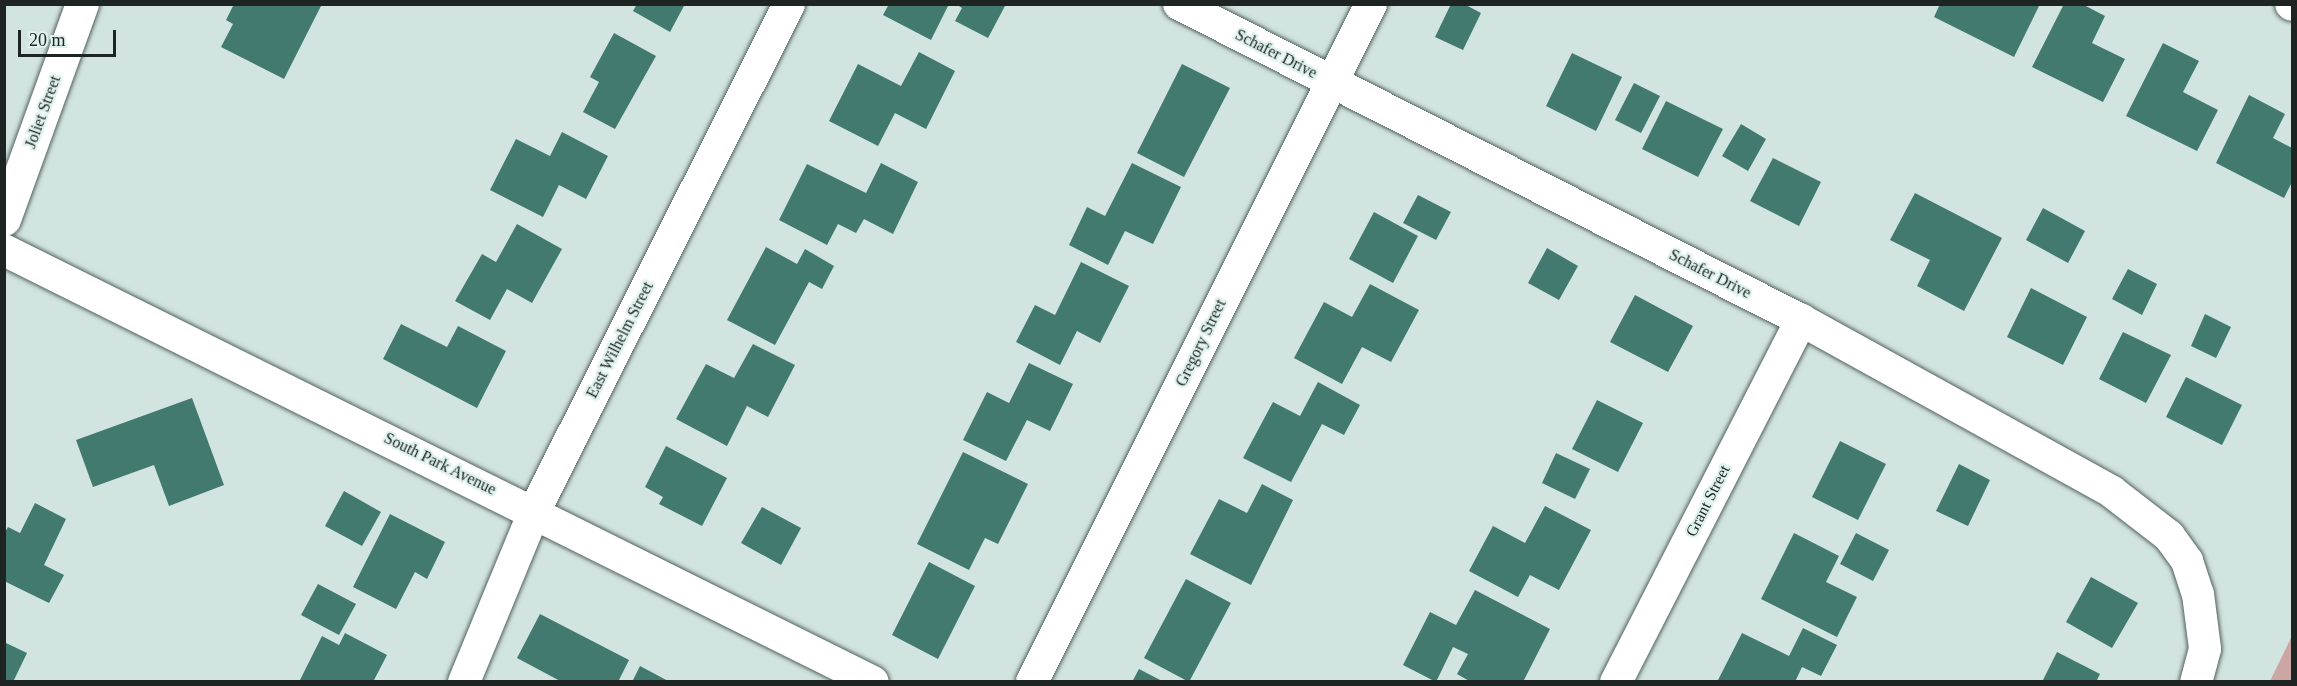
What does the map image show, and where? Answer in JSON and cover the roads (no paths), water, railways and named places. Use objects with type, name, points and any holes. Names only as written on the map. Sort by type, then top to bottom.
[{"type":"street","name":"Joliet Street","points":[[4,219],[82,4]]},
{"type":"street","name":"East Wilhelm Street","points":[[464,681],[535,510],[789,4]]},
{"type":"street","name":"Schafer Drive","points":[[1179,4],[1801,320],[2112,492],[2169,536],[2187,561],[2198,594],[2205,649],[2196,681]]},
{"type":"street","name":"Gregory Street","points":[[1032,681],[1371,4]]},
{"type":"street","name":"South Park Avenue","points":[[4,250],[535,510],[873,681]]},
{"type":"street","name":"Grant Street","points":[[1616,681],[1801,320]]}]
